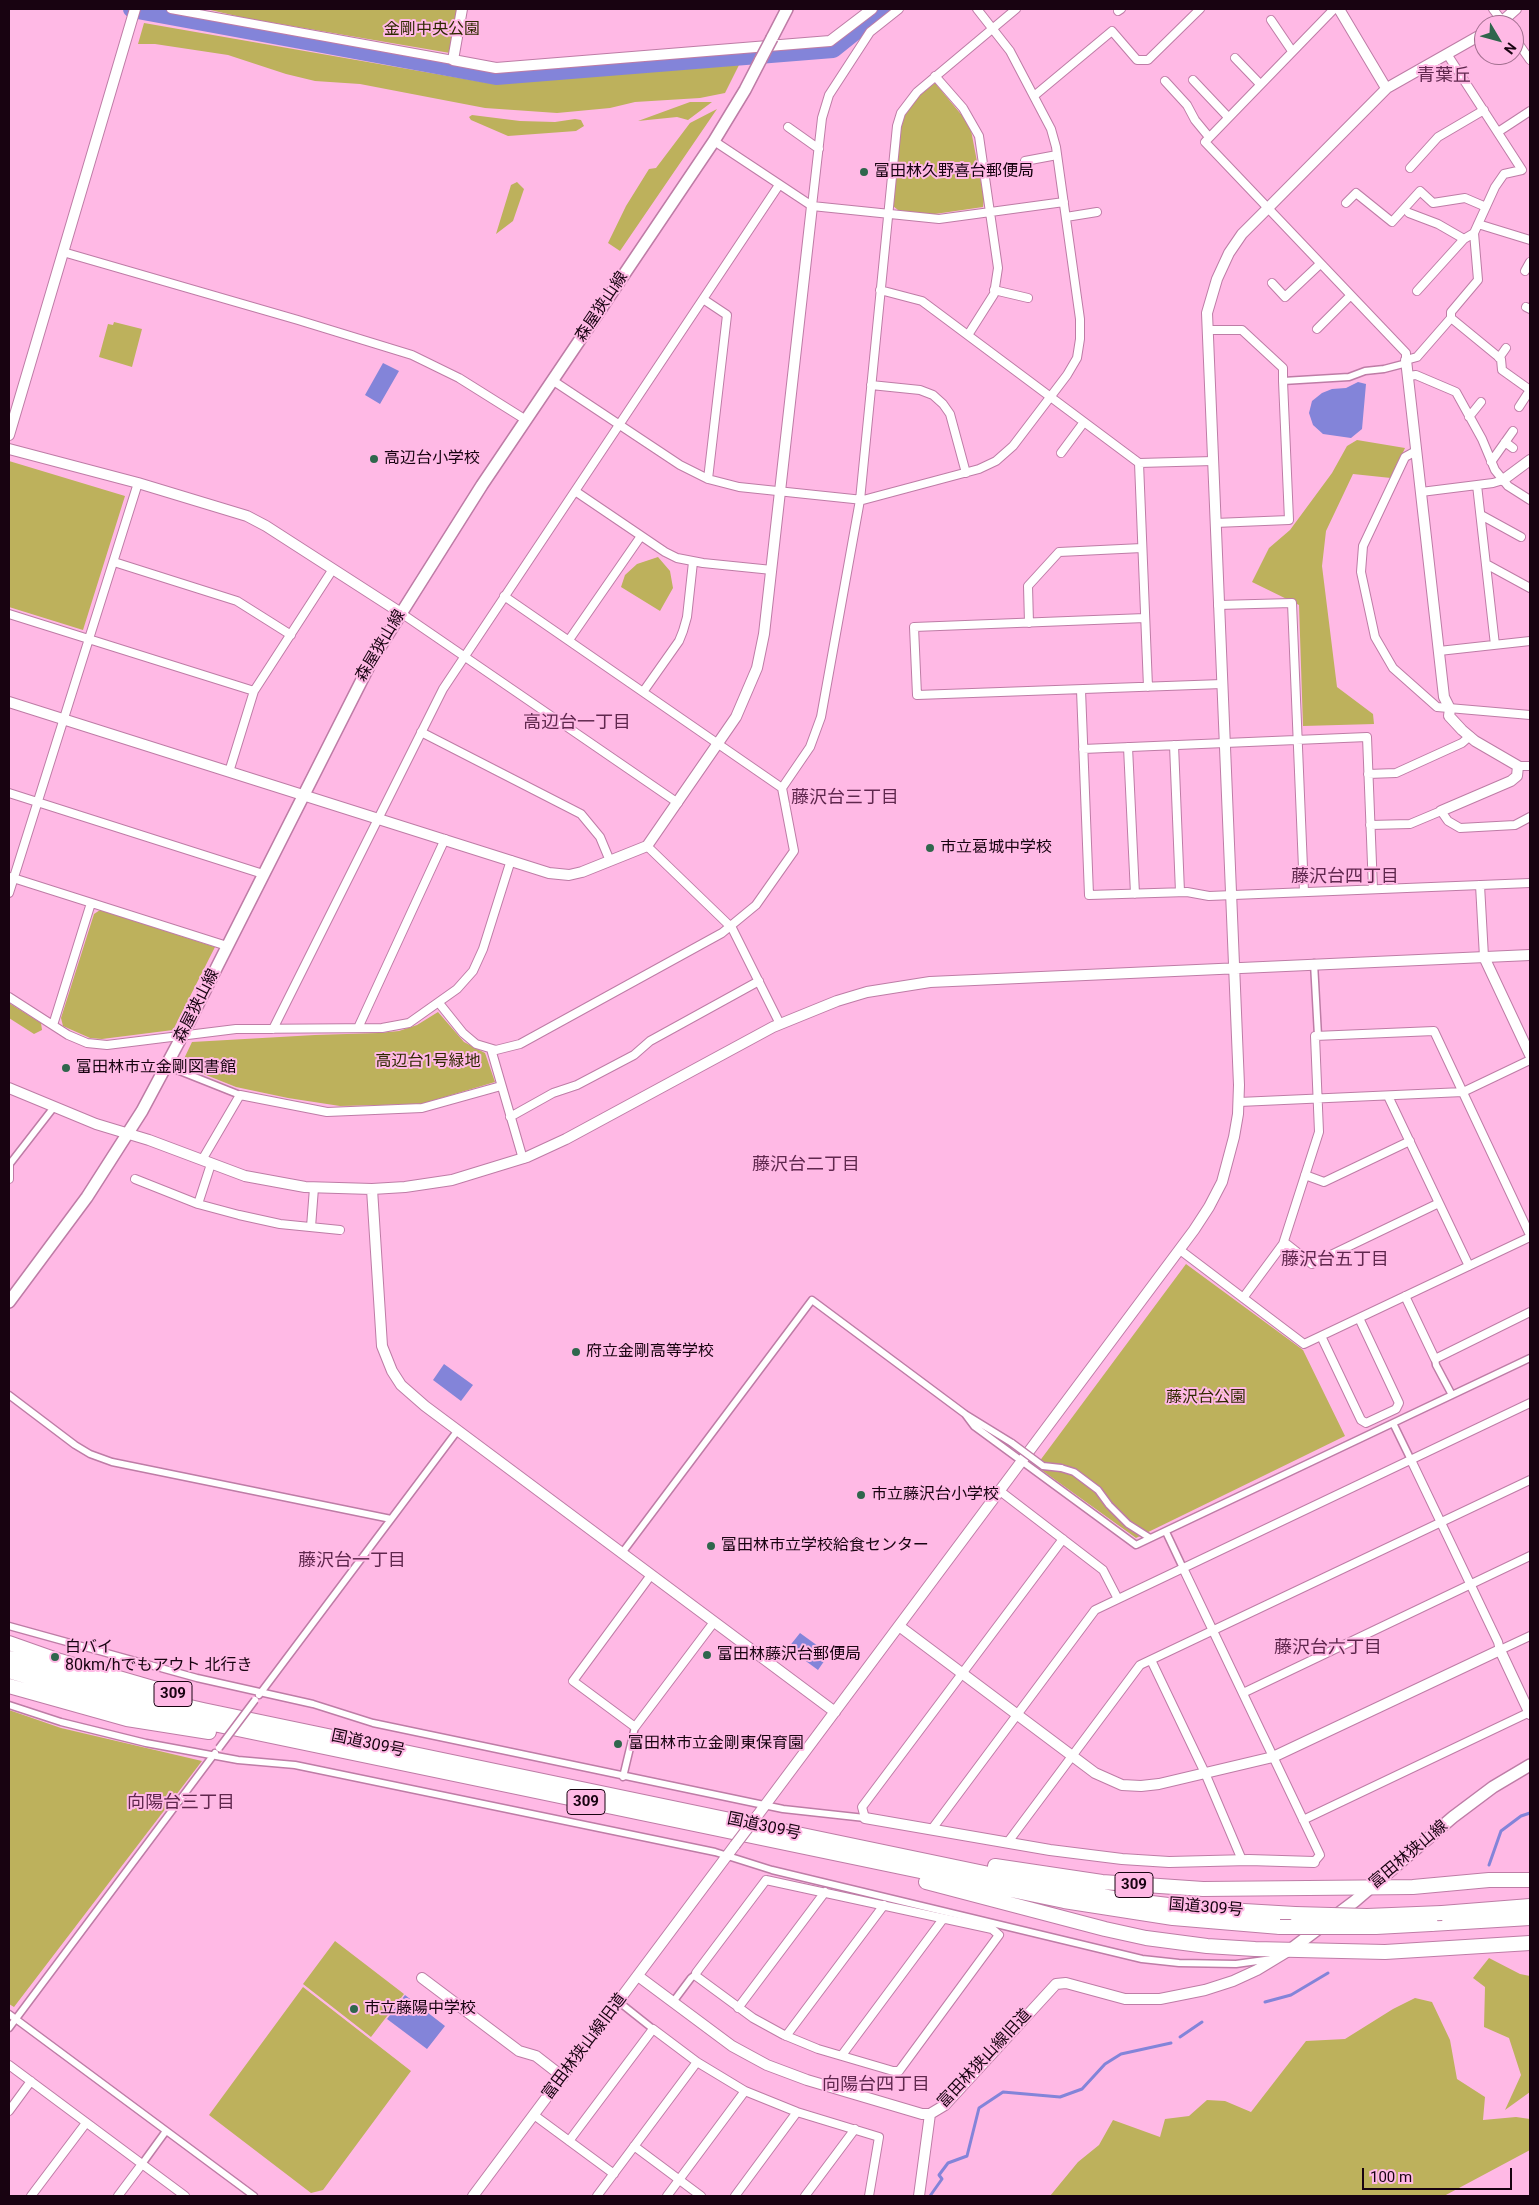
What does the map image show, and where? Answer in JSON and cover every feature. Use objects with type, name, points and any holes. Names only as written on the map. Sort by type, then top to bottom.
[{"type":"highway","name":"309","points":[[9,1643],[203,1703],[287,1720],[339,1738]]},
{"type":"highway","name":"国道309号","points":[[9,1658],[116,1690],[898,1855],[1118,1898],[1193,1908],[1367,1916],[1442,1913],[1530,1906]]},
{"type":"highway","name":"国道309号","points":[[9,1671],[105,1700],[292,1741],[1102,1908],[1173,1918],[1280,1926],[1376,1928],[1530,1918]]},
{"type":"highway","name":"309","points":[[9,1686],[127,1719],[205,1732],[292,1741]]},
{"type":"highway","name":"309","points":[[898,1855],[1133,1885],[1203,1889],[1414,1887],[1489,1880],[1530,1880]]},
{"type":"highway","name":"309","points":[[880,1863],[896,1875],[1146,1938],[1207,1946],[1386,1952],[1530,1943]]},
{"type":"main road","name":"森屋狭山線","points":[[9,1302],[86,1197],[128,1134],[167,1066],[362,677],[401,613],[552,380],[714,141],[745,90],[787,9]]},
{"type":"main road","name":"富田林狭山線","points":[[1290,1950],[1372,1887],[1420,1843],[1479,1797],[1530,1765]]},
{"type":"street","points":[[9,435],[135,9]]},
{"type":"street","points":[[171,9],[496,68],[830,41],[872,9]]},
{"type":"street","points":[[453,60],[462,9]]},
{"type":"street","points":[[9,702],[549,873],[570,875],[610,862],[647,846],[719,744],[744,702],[757,668],[764,634],[772,570],[822,118],[829,95],[870,32],[899,9]]},
{"type":"street","points":[[552,380],[680,466],[708,479],[739,487],[860,500],[966,473],[996,461],[1013,446],[1067,376],[1077,358],[1080,339],[1080,319],[1057,155],[1051,129],[1010,50],[977,9]]},
{"type":"street","points":[[782,788],[810,747],[821,717],[860,500],[895,139],[901,114],[917,92],[1016,9]]},
{"type":"street","points":[[1334,9],[1205,142],[1266,209],[1406,353],[1444,697],[1450,709],[1449,716],[1470,736],[1518,766],[1530,766]]},
{"type":"street","points":[[1339,9],[1386,88]]},
{"type":"street","points":[[1034,96],[1112,30],[1136,60],[1148,60],[1194,10]]},
{"type":"street","points":[[1270,20],[1292,51]]},
{"type":"street","points":[[638,1976],[1180,1250],[1210,1207],[1222,1182],[1233,1144],[1238,1102],[1207,313],[1222,264],[1242,234],[1266,209],[1386,88],[1474,39]]},
{"type":"street","points":[[1284,381],[1349,377],[1365,371],[1384,369],[1417,357],[1451,318],[1451,312],[1478,280],[1474,233],[1504,174],[1522,170],[1447,54]]},
{"type":"street","points":[[1235,58],[1260,84]]},
{"type":"street","points":[[935,76],[975,126],[982,149],[998,268],[994,290],[987,307],[968,335]]},
{"type":"street","points":[[1193,80],[1228,117]]},
{"type":"street","points":[[1165,81],[1187,105],[1194,120],[1209,137]]},
{"type":"street","points":[[1410,168],[1438,137],[1484,110]]},
{"type":"street","points":[[1498,132],[1530,112]]},
{"type":"street","points":[[788,127],[818,149]]},
{"type":"street","points":[[714,141],[812,206],[939,219],[1064,202]]},
{"type":"street","points":[[1025,161],[1057,155]]},
{"type":"street","points":[[273,1029],[443,688],[779,185]]},
{"type":"street","points":[[1346,204],[1356,193],[1392,222],[1420,191],[1433,203],[1465,198],[1486,207]]},
{"type":"street","points":[[1066,217],[1097,212]]},
{"type":"street","points":[[1409,213],[1438,224],[1464,239]]},
{"type":"street","points":[[1478,224],[1530,240]]},
{"type":"street","points":[[1416,291],[1464,239],[1474,233]]},
{"type":"street","points":[[63,252],[412,355],[459,378],[526,420]]},
{"type":"street","points":[[1525,271],[1530,262]]},
{"type":"street","points":[[1272,283],[1286,297],[1320,264]]},
{"type":"street","points":[[880,290],[922,301],[1139,463],[1213,461]]},
{"type":"street","points":[[994,290],[1028,298]]},
{"type":"street","points":[[1317,329],[1350,296]]},
{"type":"street","points":[[703,299],[727,315],[708,479]]},
{"type":"street","points":[[1451,318],[1498,358],[1502,370],[1530,390],[1519,407]]},
{"type":"street","points":[[1208,330],[1242,330],[1283,368],[1284,381],[1289,520],[1215,523]]},
{"type":"street","points":[[1498,358],[1506,348]]},
{"type":"street","points":[[1408,376],[1416,375],[1456,392],[1491,462],[1503,480],[1514,491],[1530,500]]},
{"type":"street","points":[[871,385],[920,390],[932,395],[943,404],[950,414],[966,473]]},
{"type":"street","points":[[1469,417],[1481,402]]},
{"type":"street","points":[[1061,453],[1084,422]]},
{"type":"street","points":[[1491,462],[1513,431]]},
{"type":"street","points":[[1505,442],[1513,448]]},
{"type":"street","points":[[9,450],[138,483],[247,516],[401,613],[678,804]]},
{"type":"street","points":[[1416,451],[1404,457],[1363,546],[1361,572],[1376,638],[1387,661],[1432,703],[1450,709],[1459,707],[1530,715]]},
{"type":"street","points":[[1421,492],[1503,480],[1530,460]]},
{"type":"street","points":[[1139,463],[1148,687]]},
{"type":"street","points":[[9,893],[11,878],[64,719],[138,483]]},
{"type":"street","points":[[1477,485],[1495,645]]},
{"type":"street","points":[[575,491],[665,552],[693,562],[772,570]]},
{"type":"street","points":[[1481,515],[1521,537]]},
{"type":"street","points":[[569,640],[641,536]]},
{"type":"street","points":[[1030,623],[1028,586],[1059,552],[1142,548]]},
{"type":"street","points":[[114,562],[237,601],[291,635]]},
{"type":"street","points":[[644,692],[676,646],[683,631],[687,617],[693,562]]},
{"type":"street","points":[[1486,564],[1530,588]]},
{"type":"street","points":[[229,772],[254,691],[333,569]]},
{"type":"street","points":[[439,1003],[469,1039],[496,1050],[520,1044],[731,927],[756,905],[794,851],[782,788],[504,596]]},
{"type":"street","points":[[1218,605],[1292,602],[1304,892]]},
{"type":"street","points":[[9,614],[254,691]]},
{"type":"street","points":[[1145,618],[914,627],[917,696],[1222,684]]},
{"type":"street","points":[[1439,651],[1530,641]]},
{"type":"street","points":[[1081,690],[1089,896],[1180,892],[1209,896],[1530,883]]},
{"type":"street","points":[[421,732],[581,814],[600,837],[610,862]]},
{"type":"street","points":[[1368,774],[1396,773],[1462,743],[1470,736]]},
{"type":"street","points":[[1083,749],[1366,737],[1373,889]]},
{"type":"street","points":[[1174,745],[1180,892]]},
{"type":"street","points":[[1128,747],[1135,894]]},
{"type":"street","points":[[1370,825],[1410,824],[1512,781],[1517,776],[1518,766]]},
{"type":"street","points":[[9,793],[263,874]]},
{"type":"street","points":[[1441,811],[1448,822],[1460,828],[1515,825],[1530,817]]},
{"type":"street","points":[[358,1028],[445,839]]},
{"type":"street","points":[[647,846],[731,927],[780,1024]]},
{"type":"street","points":[[9,997],[78,1040],[108,1045],[236,1029],[382,1028],[409,1023],[439,1003],[466,980],[479,961],[511,860]]},
{"type":"street","points":[[11,878],[227,946]]},
{"type":"street","points":[[1480,885],[1484,957],[1530,1055]]},
{"type":"street","points":[[53,1025],[91,903]]},
{"type":"street","points":[[9,1088],[54,1108],[245,1176],[314,1188],[372,1189],[452,1180],[523,1159],[566,1139],[780,1024],[837,1001],[867,992],[930,982],[1314,963],[1530,955]]},
{"type":"street","points":[[1314,963],[1318,1036]]},
{"type":"street","points":[[510,1117],[553,1093],[577,1085],[634,1054],[650,1041],[759,981]]},
{"type":"street","points":[[1180,1250],[1243,1298],[1304,1344],[1530,1236],[1434,1031],[1315,1036],[1319,1132],[1284,1242],[1243,1298]]},
{"type":"street","points":[[490,1049],[523,1159]]},
{"type":"street","points":[[1238,1102],[1463,1092],[1530,1060]]},
{"type":"street","points":[[167,1066],[240,1095],[327,1112],[422,1108],[501,1086]]},
{"type":"street","points":[[198,1204],[207,1162],[240,1095]]},
{"type":"street","points":[[1388,1096],[1469,1266]]},
{"type":"street","points":[[9,1179],[9,1165],[54,1108]]},
{"type":"street","points":[[1305,1176],[1324,1182],[1410,1141]]},
{"type":"street","points":[[135,1179],[198,1204],[280,1224],[340,1230]]},
{"type":"street","points":[[311,1227],[314,1188]]},
{"type":"street","points":[[372,1189],[382,1346],[386,1360],[401,1385],[410,1395],[835,1712]]},
{"type":"street","points":[[1284,1242],[1312,1264],[1439,1203]]},
{"type":"street","points":[[1405,1296],[1435,1359],[1436,1365],[1452,1395]]},
{"type":"street","points":[[622,1553],[812,1300],[965,1414],[1012,1443],[1043,1466],[1074,1472],[1098,1490],[1109,1505],[1128,1524],[1150,1538]]},
{"type":"street","points":[[1435,1359],[1530,1312]]},
{"type":"street","points":[[1320,1336],[1361,1420],[1366,1423],[1396,1409],[1399,1403],[1359,1318]]},
{"type":"street","points":[[965,1414],[974,1426],[1136,1545],[1530,1358]]},
{"type":"street","points":[[9,1395],[75,1445],[90,1454],[112,1462],[391,1519]]},
{"type":"street","points":[[932,1829],[1095,1610],[1530,1403]]},
{"type":"street","points":[[1303,1820],[1530,1713],[1393,1423]]},
{"type":"street","points":[[9,2028],[458,1430]]},
{"type":"street","points":[[1008,1842],[1140,1665],[1530,1480]]},
{"type":"street","points":[[1000,1491],[1103,1570],[1118,1599]]},
{"type":"street","points":[[9,1626],[197,1678],[313,1704],[373,1723],[623,1777],[765,1805],[865,1818],[1122,1860],[1169,1862],[1242,1860],[1314,1862],[1320,1855],[1166,1532]]},
{"type":"street","points":[[865,1818],[862,1807],[1063,1539]]},
{"type":"street","points":[[1243,1693],[1530,1556]]},
{"type":"street","points":[[635,1727],[573,1681],[651,1575]]},
{"type":"street","points":[[623,1777],[635,1727],[714,1622]]},
{"type":"street","points":[[899,1626],[1106,1780],[1122,1785],[1141,1786],[1159,1784],[1273,1757],[1530,1636]]},
{"type":"street","points":[[1151,1660],[1242,1860]]},
{"type":"street","points":[[9,1705],[61,1722],[146,1743],[238,1760],[295,1765],[715,1852],[772,1870],[1142,1959],[1179,1963],[1236,1964],[1277,1958]]},
{"type":"street","points":[[673,2002],[766,1880],[992,1929],[999,1935],[899,2071],[842,2056],[786,2036],[738,2008],[700,1980],[696,1974]]},
{"type":"street","points":[[738,2008],[825,1892]]},
{"type":"street","points":[[786,2036],[884,1906]]},
{"type":"street","points":[[842,2056],[943,1919]]},
{"type":"street","name":"富田林狭山線旧道","points":[[473,2196],[638,1976],[732,2046],[767,2065],[807,2080],[922,2114],[930,2114],[945,2106],[1056,1984],[1066,1983],[1125,1999],[1160,1999],[1226,1984],[1257,1970],[1290,1950]]},
{"type":"street","points":[[422,1978],[519,2051],[536,2056],[563,2077]]},
{"type":"street","points":[[619,2002],[698,2062],[745,2091],[797,2112],[879,2137],[869,2196]]},
{"type":"street","points":[[9,2014],[254,2196]]},
{"type":"street","points":[[569,2141],[653,2028]]},
{"type":"street","points":[[597,2196],[698,2062]]},
{"type":"street","points":[[9,2065],[184,2196]]},
{"type":"street","points":[[9,2111],[31,2082]]},
{"type":"street","points":[[667,2196],[745,2091]]},
{"type":"street","points":[[735,2196],[797,2112]]},
{"type":"street","points":[[919,2196],[930,2114]]},
{"type":"street","points":[[534,2115],[614,2174]]},
{"type":"street","points":[[32,2196],[86,2123]]},
{"type":"street","points":[[805,2196],[855,2129]]},
{"type":"street","points":[[118,2196],[166,2131]]},
{"type":"street","points":[[634,2146],[701,2196]]},
{"type":"green space","name":"金剛中央公園","points":[[206,9],[457,9],[450,53],[245,18]]},
{"type":"green space","points":[[144,23],[494,84],[739,65],[725,93],[700,98],[635,102],[610,108],[557,113],[485,108],[360,84],[315,81],[286,74],[228,55],[155,44],[138,44]]},
{"type":"green space","points":[[935,83],[970,125],[984,198],[983,207],[928,215],[898,210],[893,206],[901,128],[906,111],[915,99]]},
{"type":"green space","points":[[690,102],[712,102],[688,120],[677,117],[638,121]]},
{"type":"green space","points":[[717,109],[620,251],[608,243],[626,206],[649,169],[656,168],[690,123]]},
{"type":"green space","points":[[472,115],[520,121],[555,122],[575,119],[581,120],[584,126],[576,131],[508,136],[471,120],[469,117]]},
{"type":"green space","points":[[517,182],[524,189],[513,221],[496,234],[511,185]]},
{"type":"green space","points":[[114,322],[142,329],[132,367],[99,357],[108,324],[113,325]]},
{"type":"green space","points":[[1357,440],[1405,448],[1391,478],[1353,474],[1326,531],[1322,566],[1337,687],[1373,714],[1374,724],[1303,726],[1299,605],[1252,582],[1269,548],[1290,530],[1332,473],[1347,446]]},
{"type":"green space","points":[[9,461],[125,496],[83,630],[9,607]]},
{"type":"green space","points":[[658,557],[670,571],[673,588],[660,611],[621,587],[625,575],[637,564]]},
{"type":"green space","points":[[100,910],[215,947],[173,1030],[102,1039],[90,1038],[63,1026],[61,1018],[94,914]]},
{"type":"green space","points":[[9,1003],[41,1023],[42,1030],[34,1034],[9,1018]]},
{"type":"green space","name":"高辺台1号緑地","points":[[438,1012],[464,1042],[485,1053],[495,1082],[421,1104],[340,1106],[236,1087],[181,1065],[192,1042],[399,1031],[417,1025]]},
{"type":"green space","name":"藤沢台公園","points":[[1186,1264],[1303,1350],[1345,1436],[1136,1538],[1036,1466]]},
{"type":"green space","points":[[9,1710],[61,1728],[202,1761],[14,2007],[9,2004]]},
{"type":"green space","points":[[335,1941],[404,1994],[371,2037],[303,1984]]},
{"type":"green space","points":[[1489,1958],[1520,1974],[1530,1976],[1530,2092],[1505,2110],[1521,2075],[1509,2038],[1484,2027],[1485,1987],[1473,1978]]},
{"type":"green space","points":[[303,1987],[411,2071],[323,2190],[311,2193],[209,2115]]},
{"type":"green space","points":[[1415,1998],[1432,2002],[1450,2040],[1457,2079],[1485,2097],[1483,2120],[1516,2117],[1530,2119],[1530,2150],[1444,2196],[1050,2196],[1078,2162],[1099,2145],[1113,2120],[1160,2137],[1165,2119],[1189,2116],[1207,2100],[1225,2101],[1251,2112],[1306,2041],[1345,2039],[1393,2009]]},
{"type":"shaded area","points":[[383,363],[399,371],[380,404],[365,395]]},
{"type":"shaded area","points":[[1358,382],[1366,384],[1362,429],[1351,438],[1323,434],[1313,425],[1309,413],[1312,401],[1322,393],[1332,389],[1346,388]]},
{"type":"shaded area","points":[[444,1364],[473,1385],[461,1401],[433,1380]]},
{"type":"shaded area","points":[[800,1633],[829,1654],[818,1670],[788,1648]]},
{"type":"shaded area","points":[[405,1995],[445,2026],[427,2049],[387,2019]]},
{"type":"waterway","points":[[132,9],[496,76],[833,49],[883,9]]},
{"type":"waterway","points":[[1489,1865],[1501,1831],[1521,1816],[1530,1813]]},
{"type":"waterway","points":[[1265,2002],[1291,1995],[1328,1973]]},
{"type":"waterway","points":[[1180,2037],[1202,2022]]},
{"type":"waterway","points":[[930,2196],[942,2179],[939,2175],[948,2163],[967,2156],[979,2108],[1003,2092],[1060,2097],[1082,2089],[1105,2064],[1121,2054],[1171,2043]]},
{"type":"place","name":"富田林久野喜台郵便局","points":[[864,172]]},
{"type":"place","name":"高辺台小学校","points":[[374,459]]},
{"type":"place","name":"市立葛城中学校","points":[[930,848]]},
{"type":"place","name":"富田林市立金剛図書館","points":[[66,1068]]},
{"type":"place","name":"府立金剛高等学校","points":[[576,1352]]},
{"type":"place","name":"市立藤沢台小学校","points":[[861,1495]]},
{"type":"place","name":"富田林市立学校給食センター","points":[[711,1546]]},
{"type":"place","name":"富田林藤沢台郵便局","points":[[707,1655]]},
{"type":"place","name":"白バイ 80km/hでもアウト 北行き","points":[[55,1657]]},
{"type":"place","name":"富田林市立金剛東保育園","points":[[618,1744]]},
{"type":"place","name":"市立藤陽中学校","points":[[354,2009]]},
{"type":"district","name":"青葉丘","points":[[1444,76]]},
{"type":"district","name":"高辺台一丁目","points":[[577,723]]},
{"type":"district","name":"藤沢台三丁目","points":[[845,798]]},
{"type":"district","name":"藤沢台四丁目","points":[[1345,877]]},
{"type":"district","name":"藤沢台二丁目","points":[[806,1165]]},
{"type":"district","name":"藤沢台五丁目","points":[[1335,1260]]},
{"type":"district","name":"藤沢台一丁目","points":[[352,1561]]},
{"type":"district","name":"藤沢台六丁目","points":[[1328,1648]]},
{"type":"district","name":"向陽台三丁目","points":[[181,1803]]},
{"type":"district","name":"向陽台四丁目","points":[[876,2085]]}]
